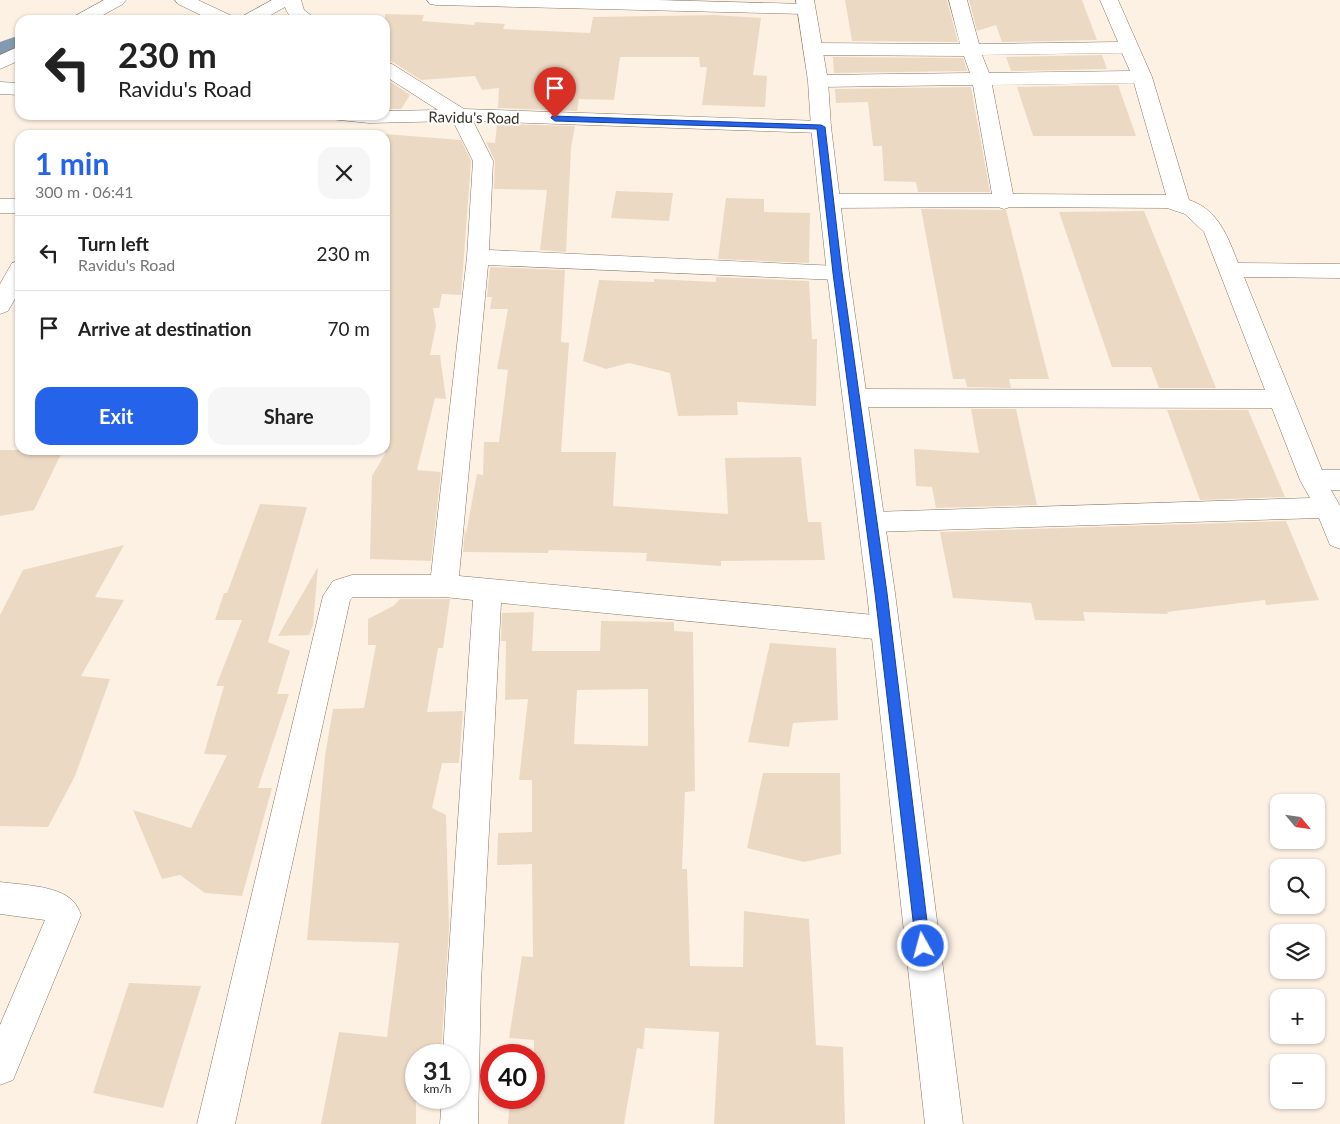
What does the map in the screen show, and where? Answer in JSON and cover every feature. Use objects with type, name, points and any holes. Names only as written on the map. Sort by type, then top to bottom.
[{"type":"street","points":[[78,15],[101,0]]},
{"type":"street","points":[[81,15],[116,0]]},
{"type":"street","points":[[184,0],[216,15]]},
{"type":"street","points":[[258,15],[285,0]]},
{"type":"street","points":[[292,0],[296,13],[299,15]]},
{"type":"street","points":[[436,0],[805,4],[818,82],[821,127],[838,273],[872,522],[944,1124]]},
{"type":"street","points":[[958,0],[982,81],[1004,202]]},
{"type":"street","points":[[1108,0],[1142,77],[1179,203]]},
{"type":"street","points":[[812,49],[972,50],[1128,47]]},
{"type":"street","points":[[0,63],[15,55]]},
{"type":"street","points":[[390,71],[460,115],[483,161],[478,257],[444,586]]},
{"type":"street","points":[[818,82],[982,81],[1142,77]]},
{"type":"street","points":[[0,88],[15,90]]},
{"type":"street","name":"Ravidu's Road","points":[[390,117],[460,115],[821,127]]},
{"type":"street","points":[[830,201],[1004,202],[1146,200],[1179,203],[1194,208],[1204,216],[1214,230],[1280,400],[1313,480],[1328,508],[1340,538]]},
{"type":"street","points":[[0,206],[15,206]]},
{"type":"street","points":[[478,257],[838,273]]},
{"type":"street","points":[[1230,270],[1340,271]]},
{"type":"street","points":[[0,306],[15,278]]},
{"type":"street","points":[[856,398],[1280,400]]},
{"type":"street","points":[[1313,480],[1340,480]]},
{"type":"street","points":[[872,522],[1328,508]]},
{"type":"street","points":[[216,1124],[338,596],[343,589],[352,586],[444,586],[885,628]]},
{"type":"street","points":[[459,1124],[464,982],[488,590]]},
{"type":"street","points":[[0,898],[52,905],[61,909],[64,915],[0,1067]]},
{"type":"building","points":[[845,0],[947,0],[958,42],[852,41]]},
{"type":"building","points":[[969,0],[1082,0],[1097,40],[1002,42],[996,25],[977,31]]},
{"type":"building","points":[[385,14],[424,15],[422,21],[474,25],[475,22],[505,24],[503,29],[590,33],[593,17],[714,15],[761,18],[753,75],[767,76],[765,107],[702,105],[707,67],[700,67],[699,57],[620,57],[614,100],[579,99],[577,111],[498,108],[499,88],[482,90],[475,76],[421,80],[390,61],[390,15]]},
{"type":"building","points":[[1102,55],[1107,69],[1011,71],[1006,57]]},
{"type":"building","points":[[833,57],[963,58],[967,71],[834,73]]},
{"type":"building","points":[[390,81],[410,95],[401,109],[390,109]]},
{"type":"building","points":[[1118,85],[1136,136],[1033,136],[1017,87]]},
{"type":"building","points":[[971,87],[990,192],[918,192],[916,182],[884,181],[882,146],[873,146],[868,102],[836,103],[835,89]]},
{"type":"building","points":[[497,124],[575,126],[571,148],[566,252],[540,250],[547,190],[494,189],[495,161],[486,142],[495,143]]},
{"type":"building","points":[[390,134],[461,140],[471,161],[461,295],[442,294],[439,308],[433,308],[436,326],[430,355],[440,355],[446,399],[435,398],[417,470],[441,472],[431,561],[370,559],[372,476],[384,455],[390,455]]},
{"type":"building","points":[[616,191],[673,193],[669,221],[611,218]]},
{"type":"building","points":[[726,198],[764,199],[764,212],[810,213],[809,263],[718,259]]},
{"type":"building","points":[[921,209],[1006,210],[1049,379],[1009,379],[1011,388],[967,387],[965,379],[953,379]]},
{"type":"building","points":[[1144,211],[1216,388],[1159,388],[1151,367],[1112,367],[1059,212]]},
{"type":"building","points":[[490,267],[565,270],[561,342],[569,343],[561,452],[616,452],[613,506],[728,514],[725,458],[801,457],[808,522],[821,522],[825,560],[721,561],[721,566],[646,561],[647,553],[549,550],[548,553],[463,552],[465,528],[466,534],[477,474],[483,475],[484,442],[499,442],[508,370],[497,369],[508,309],[490,309],[492,297],[487,297]]},
{"type":"building","points":[[716,277],[809,281],[812,339],[817,339],[816,406],[737,402],[738,415],[678,416],[670,373],[629,363],[606,369],[583,361],[599,280],[654,282],[654,279],[716,282]]},
{"type":"building","points":[[971,409],[1016,409],[1037,505],[936,508],[932,487],[916,486],[914,449],[979,453]]},
{"type":"building","points":[[1167,410],[1248,410],[1285,497],[1200,500]]},
{"type":"building","points":[[0,450],[15,450],[15,455],[61,455],[34,510],[0,516]]},
{"type":"building","points":[[260,504],[307,507],[268,642],[290,651],[277,694],[289,694],[258,788],[272,788],[242,896],[205,893],[180,875],[162,879],[133,810],[191,828],[227,755],[204,754],[224,686],[216,686],[242,620],[215,620]]},
{"type":"building","points":[[1286,521],[1319,600],[1266,605],[1265,600],[1167,612],[1168,614],[1083,612],[1085,621],[1035,620],[1031,603],[953,598],[940,532]]},
{"type":"building","points":[[124,545],[95,597],[124,600],[81,676],[110,679],[75,776],[48,827],[0,826],[0,615],[23,570]]},
{"type":"building","points":[[318,567],[313,625],[309,635],[278,636]]},
{"type":"building","points":[[400,599],[450,599],[443,648],[438,648],[427,712],[463,711],[459,763],[442,763],[432,808],[446,815],[449,927],[442,1044],[405,1044],[405,1109],[416,1109],[416,1124],[321,1124],[339,1032],[387,1037],[399,943],[307,940],[325,756],[333,709],[364,708],[376,645],[368,645],[368,619],[393,606]]},
{"type":"building","points":[[534,612],[532,651],[600,651],[601,621],[674,622],[674,631],[693,632],[695,791],[685,792],[682,869],[687,869],[690,966],[743,967],[744,911],[809,919],[816,1045],[843,1047],[845,1124],[714,1124],[719,1032],[645,1028],[643,1049],[637,1048],[624,1124],[508,1124],[509,1109],[545,1109],[545,1044],[534,1044],[534,1040],[509,1038],[522,956],[533,957],[532,864],[497,865],[498,833],[532,832],[532,780],[519,780],[528,699],[505,700],[506,641],[501,641],[502,613]],"holes":[[[648,689],[648,746],[574,744],[577,690]]]},
{"type":"building","points":[[770,643],[836,648],[838,720],[793,723],[789,747],[748,742]]},
{"type":"building","points":[[763,773],[840,773],[841,854],[804,862],[747,848]]},
{"type":"building","points":[[129,983],[201,986],[163,1108],[93,1093]]},
{"type":"waterway","points":[[0,51],[15,44]]},
{"type":"route","points":[[555,118],[821,127],[838,273],[881,593],[923,946]]}]
